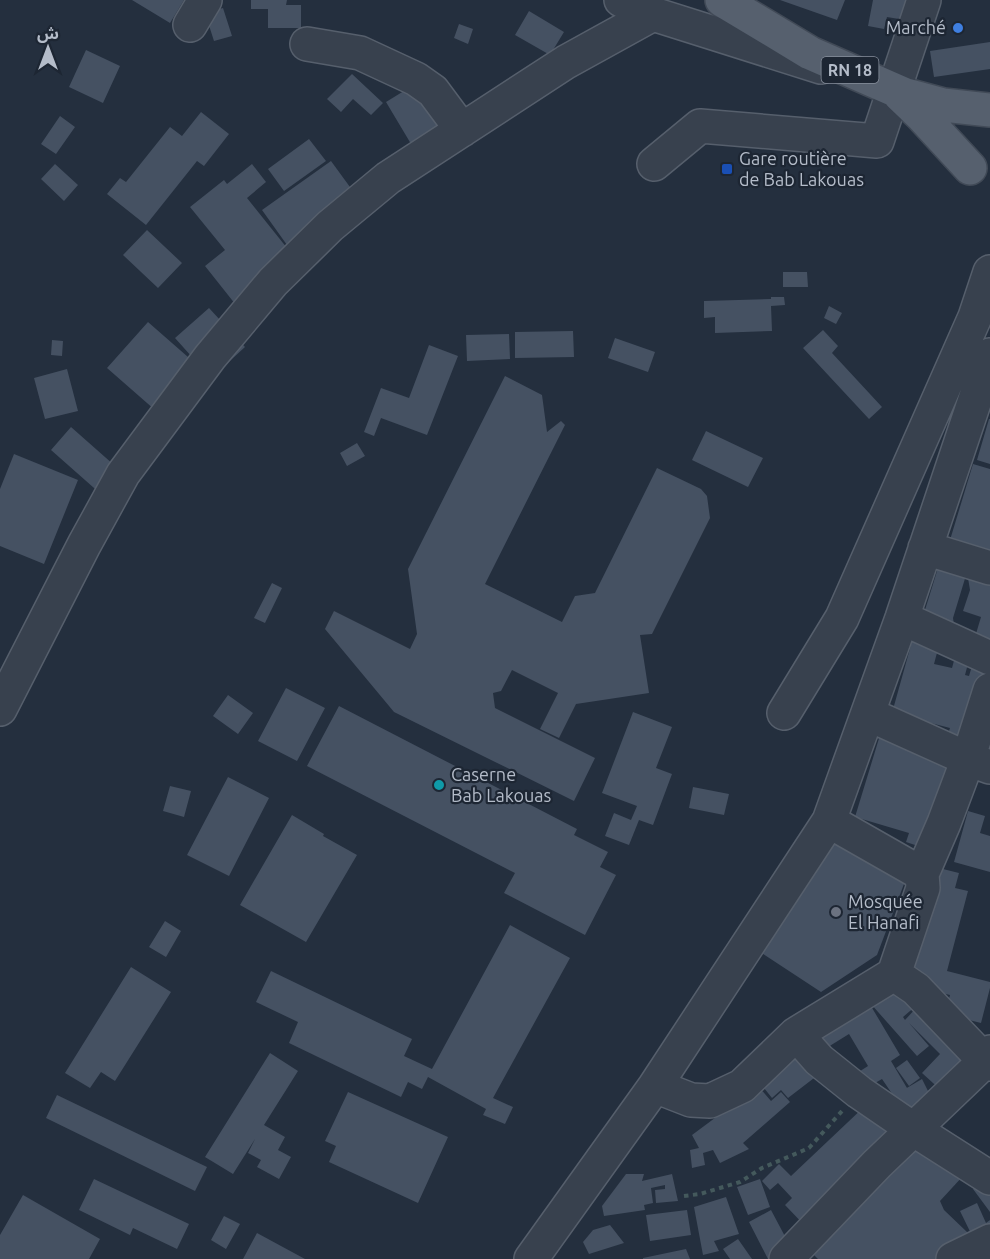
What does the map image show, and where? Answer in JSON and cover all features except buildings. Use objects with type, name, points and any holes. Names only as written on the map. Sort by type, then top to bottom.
[{"type":"main road","name":"RN 18","points":[[722,0],[810,53],[894,90],[943,105],[990,112]]},
{"type":"main road","points":[[894,90],[980,176]]},
{"type":"main road","points":[[980,176],[966,156],[966,144],[969,132],[990,112]]},
{"type":"street","points":[[621,0],[653,14],[894,90]]},
{"type":"street","points":[[654,164],[700,126],[877,141],[924,0]]},
{"type":"street","points":[[0,709],[73,565],[123,474],[210,357],[273,282],[330,226],[388,178],[566,62],[653,14]]},
{"type":"street","points":[[307,44],[360,53],[416,79],[433,91],[462,130]]},
{"type":"street","points":[[784,713],[843,618],[975,317],[990,272]]},
{"type":"street","points":[[531,1259],[655,1086],[829,822],[902,618],[990,355]]},
{"type":"street","points":[[925,548],[990,569]]},
{"type":"street","points":[[902,618],[990,658]]},
{"type":"street","points":[[655,1086],[691,1100],[710,1101],[742,1086],[796,1034],[894,974],[923,888],[922,874],[944,823],[979,763],[990,690]]},
{"type":"street","points":[[868,714],[979,763]]},
{"type":"street","points":[[829,822],[922,874]]},
{"type":"street","points":[[798,1255],[877,1164],[988,1059],[916,989],[894,974]]},
{"type":"street","points":[[796,1034],[819,1060],[859,1092],[913,1130],[990,1178]]},
{"type":"street","points":[[953,1259],[990,1241]]},
{"type":"path","points":[[684,1196],[700,1194],[740,1182],[762,1167],[809,1148],[859,1092]]},
{"type":"place","name":"Marché","points":[[958,28]]},
{"type":"place","name":"Gare routière de Bab Lakouas","points":[[727,169]]},
{"type":"place","name":"Caserne Bab Lakouas","points":[[439,785]]},
{"type":"place","name":"Mosquée El Hanafi","points":[[836,912]]}]
